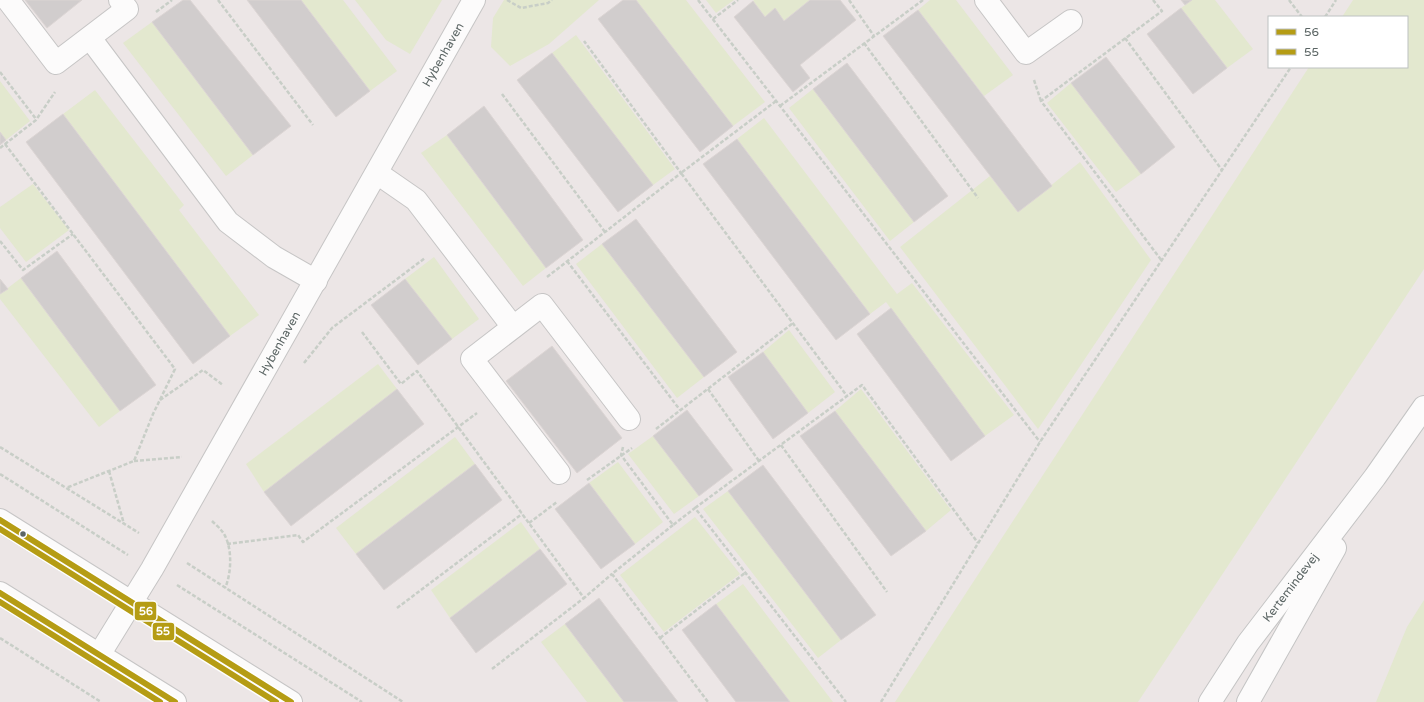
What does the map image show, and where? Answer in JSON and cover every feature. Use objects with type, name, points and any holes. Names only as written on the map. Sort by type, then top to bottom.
[{"type":"street","points":[[8,0],[56,63],[127,9],[120,0]]},
{"type":"street","name":"Hybenhaven","points":[[100,655],[133,603],[474,0]]},
{"type":"street","points":[[986,0],[1026,53],[1071,21]]},
{"type":"street","points":[[90,38],[228,222],[274,257],[316,281]]},
{"type":"street","points":[[377,173],[416,200],[513,327]]},
{"type":"street","points":[[559,473],[472,359],[513,327],[542,306],[629,420]]},
{"type":"street","name":"Kertemindevej","points":[[1210,702],[1248,643],[1375,477],[1424,407]]},
{"type":"street","name":"Kertemindevej","points":[[1248,702],[1375,477]]},
{"type":"street","points":[[0,520],[291,702]]},
{"type":"street","points":[[0,593],[175,702]]},
{"type":"path","points":[[218,0],[313,125]]},
{"type":"path","points":[[507,0],[521,8],[548,3],[552,0]]},
{"type":"path","points":[[698,0],[1040,442]]},
{"type":"path","points":[[713,19],[738,0]]},
{"type":"path","points":[[849,0],[874,36]]},
{"type":"path","points":[[780,106],[923,0]]},
{"type":"path","points":[[1153,0],[1162,11],[1041,101],[1162,261]]},
{"type":"path","points":[[1289,0],[1301,16]]},
{"type":"path","points":[[1326,16],[1336,0]]},
{"type":"path","points":[[1125,38],[1222,170]]},
{"type":"path","points":[[584,41],[847,396]]},
{"type":"path","points":[[864,43],[978,198]]},
{"type":"path","points":[[881,702],[1040,442],[1290,68]]},
{"type":"path","points":[[0,72],[36,120]]},
{"type":"path","points":[[502,94],[605,232]]},
{"type":"path","points":[[542,306],[543,280],[776,100]]},
{"type":"path","points":[[5,144],[175,369],[160,400],[134,462]]},
{"type":"path","points":[[0,241],[23,270],[73,234]]},
{"type":"path","points":[[300,368],[332,328],[448,241]]},
{"type":"path","points":[[567,261],[680,410]]},
{"type":"path","points":[[651,433],[792,323]]},
{"type":"path","points":[[362,332],[401,384],[417,371],[584,598]]},
{"type":"path","points":[[160,400],[203,370],[229,389]]},
{"type":"path","points":[[492,669],[584,598],[673,525],[862,385],[978,543]]},
{"type":"path","points":[[708,388],[759,461]]},
{"type":"path","points":[[227,544],[298,535],[303,542],[500,396]]},
{"type":"path","points":[[629,420],[621,455],[673,525]]},
{"type":"path","points":[[780,445],[887,592]]},
{"type":"path","points":[[584,483],[633,446]]},
{"type":"path","points":[[0,447],[164,548],[403,702]]},
{"type":"path","points":[[66,488],[134,462],[185,457]]},
{"type":"path","points":[[109,471],[124,524]]},
{"type":"path","points":[[0,474],[362,702]]},
{"type":"path","points":[[529,523],[559,501]]},
{"type":"path","points":[[696,508],[846,702]]},
{"type":"path","points":[[397,608],[522,514]]},
{"type":"path","points":[[208,520],[222,531],[227,544],[230,563],[230,577],[225,588]]},
{"type":"path","points":[[660,638],[745,573]]},
{"type":"path","points":[[612,574],[708,702]]},
{"type":"path","points":[[0,639],[101,702]]},
{"type":"green space","points":[[301,0],[343,0],[397,71],[370,91]]},
{"type":"green space","points":[[355,0],[442,0],[410,54],[386,40]]},
{"type":"green space","points":[[504,0],[599,0],[549,44],[510,66],[491,47],[493,18]]},
{"type":"green space","points":[[636,0],[686,0],[765,102],[733,126]]},
{"type":"green space","points":[[706,0],[734,0],[716,13]]},
{"type":"green space","points":[[810,0],[784,21],[775,9],[765,17],[753,1]]},
{"type":"green space","points":[[930,0],[956,0],[1013,75],[984,96],[918,10]]},
{"type":"green space","points":[[1192,0],[1215,0],[1253,49],[1227,68],[1181,8]]},
{"type":"green space","points":[[1353,0],[1424,0],[1424,269],[1138,702],[895,702],[1308,68],[1408,68],[1408,16],[1343,16]]},
{"type":"green space","points":[[152,22],[253,155],[226,176],[123,43]]},
{"type":"green space","points":[[576,35],[675,169],[653,185],[552,53]]},
{"type":"green space","points":[[0,81],[30,121],[6,140],[0,132]]},
{"type":"green space","points":[[1071,83],[1141,174],[1116,192],[1047,103]]},
{"type":"green space","points":[[813,89],[914,222],[890,241],[789,108]]},
{"type":"green space","points":[[95,90],[184,205],[179,210],[259,315],[230,336],[63,114]]},
{"type":"green space","points":[[764,118],[897,294],[912,283],[1014,415],[985,436],[886,302],[870,314],[737,139]]},
{"type":"green space","points":[[447,135],[546,268],[523,286],[421,153]]},
{"type":"green space","points":[[1080,162],[1151,260],[1038,429],[900,247],[990,176],[1018,212]]},
{"type":"green space","points":[[33,184],[69,230],[26,262],[0,228],[0,207]]},
{"type":"green space","points":[[602,244],[704,377],[677,398],[576,264]]},
{"type":"green space","points":[[434,257],[479,319],[452,339],[405,279]]},
{"type":"green space","points":[[21,278],[120,411],[99,427],[0,299],[0,294]]},
{"type":"green space","points":[[789,330],[835,392],[808,413],[763,352]]},
{"type":"green space","points":[[378,364],[397,389],[264,492],[246,464]]},
{"type":"green space","points":[[861,389],[951,510],[926,531],[835,411]]},
{"type":"green space","points":[[653,436],[699,496],[674,514],[628,454]]},
{"type":"green space","points":[[455,437],[475,464],[356,554],[336,528]]},
{"type":"green space","points":[[618,462],[663,522],[635,544],[589,483]]},
{"type":"green space","points":[[728,491],[841,640],[818,658],[703,509]]},
{"type":"green space","points":[[695,517],[740,574],[664,632],[620,575]]},
{"type":"green space","points":[[521,522],[540,549],[450,618],[431,590]]},
{"type":"green space","points":[[743,584],[833,702],[790,702],[716,604]]},
{"type":"green space","points":[[1424,600],[1424,702],[1376,702],[1407,627]]},
{"type":"green space","points":[[565,624],[624,702],[587,702],[541,642]]},
{"type":"building","points":[[25,0],[82,0],[47,28]]},
{"type":"building","points":[[183,0],[190,0],[291,126],[253,155],[152,22]]},
{"type":"building","points":[[247,0],[301,0],[370,91],[336,117]]},
{"type":"building","points":[[623,0],[636,0],[733,126],[700,152],[598,19]]},
{"type":"building","points":[[810,0],[840,0],[856,20],[800,65],[810,78],[793,92],[734,17],[753,1],[765,17],[775,8],[784,21]]},
{"type":"building","points":[[1181,0],[1192,0],[1185,5]]},
{"type":"building","points":[[1181,8],[1227,68],[1193,94],[1147,34]]},
{"type":"building","points":[[918,10],[1052,186],[1018,212],[883,36]]},
{"type":"building","points":[[552,53],[653,185],[618,212],[517,80]]},
{"type":"building","points":[[1106,57],[1175,147],[1141,174],[1071,83]]},
{"type":"building","points":[[847,63],[948,196],[914,222],[813,89]]},
{"type":"building","points":[[484,106],[583,240],[546,268],[447,135]]},
{"type":"building","points":[[63,114],[230,336],[193,364],[26,142]]},
{"type":"building","points":[[0,132],[6,140],[0,145]]},
{"type":"building","points":[[737,139],[870,314],[836,340],[703,164]]},
{"type":"building","points":[[636,219],[737,352],[704,377],[602,244]]},
{"type":"building","points":[[57,251],[156,385],[120,411],[21,278]]},
{"type":"building","points":[[0,279],[8,289],[0,294]]},
{"type":"building","points":[[405,279],[452,339],[418,365],[371,305]]},
{"type":"building","points":[[891,308],[985,436],[951,461],[857,334]]},
{"type":"building","points":[[552,346],[622,438],[577,473],[506,381]]},
{"type":"building","points":[[763,352],[808,413],[773,439],[728,377]]},
{"type":"building","points":[[397,389],[424,424],[291,526],[264,492]]},
{"type":"building","points":[[687,410],[733,470],[699,496],[653,436]]},
{"type":"building","points":[[835,411],[926,531],[891,556],[800,436]]},
{"type":"building","points":[[475,464],[502,500],[384,590],[356,554]]},
{"type":"building","points":[[763,465],[876,615],[841,640],[728,491]]},
{"type":"building","points":[[589,483],[635,544],[601,569],[555,509]]},
{"type":"building","points":[[540,549],[567,584],[476,653],[450,618]]},
{"type":"building","points":[[599,598],[678,702],[624,702],[565,624]]},
{"type":"building","points":[[716,604],[790,702],[736,702],[682,630]]},
{"type":"transit line","name":"56","points":[[0,520],[291,702]]},
{"type":"transit line","name":"55","points":[[0,529],[276,702]]},
{"type":"transit line","name":"56","points":[[0,593],[175,702]]},
{"type":"transit line","name":"55","points":[[0,602],[160,702]]}]
